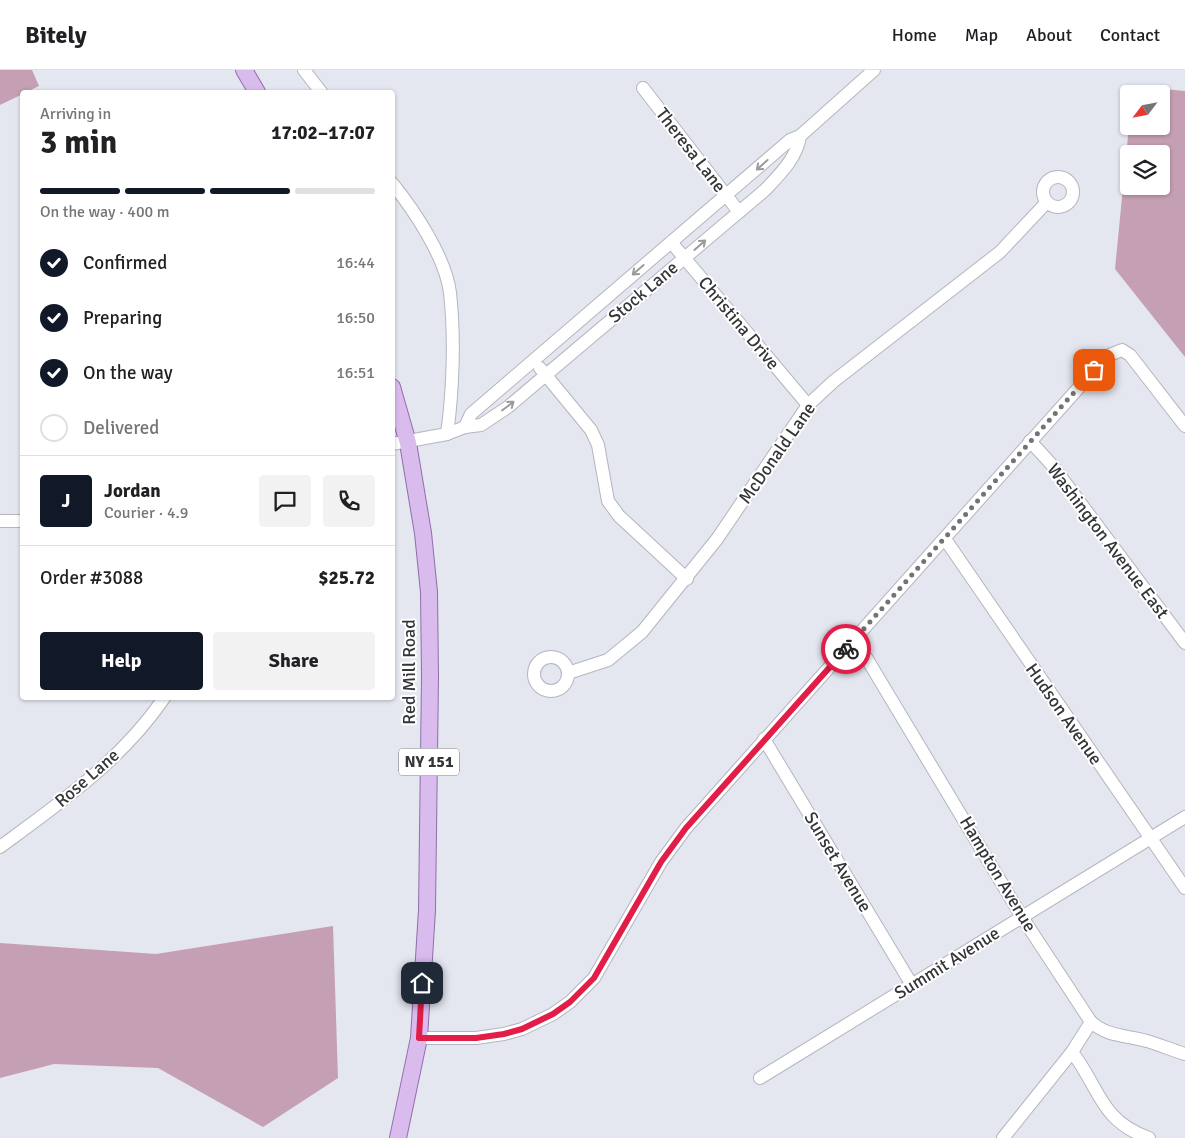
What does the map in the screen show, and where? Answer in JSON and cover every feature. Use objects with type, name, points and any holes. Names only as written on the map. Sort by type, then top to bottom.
[{"type":"main road","points":[[244,70],[257,90]]},
{"type":"main road","name":"Red Mill Road","points":[[395,430],[396,444],[423,533],[429,592],[430,667],[427,910],[419,1038],[398,1138]]},
{"type":"street","points":[[304,70],[320,90]]},
{"type":"street","name":"Stock Lane","points":[[465,427],[471,414],[790,140],[800,136],[874,70]]},
{"type":"street","name":"Theresa Lane","points":[[643,88],[739,212]]},
{"type":"street","name":"Stock Lane","points":[[396,444],[447,434],[465,427],[481,424],[508,407],[739,212],[785,169],[799,147],[800,136]]},
{"type":"street","points":[[395,187],[424,228],[440,262],[450,292],[451,366],[447,434]]},
{"type":"street","name":"McDonald Lane","points":[[568,673],[608,660],[622,651],[642,632],[687,579],[717,539],[808,405],[834,381],[1000,252],[1047,202]]},
{"type":"street","name":"Christina Drive","points":[[671,242],[808,405]]},
{"type":"street","points":[[419,1038],[476,1038],[504,1034],[522,1029],[553,1014],[570,1002],[594,978],[661,862],[686,828],[1107,356],[1122,350],[1130,355],[1185,426]]},
{"type":"street","points":[[533,361],[592,430],[598,445],[608,501],[619,516],[687,579]]},
{"type":"street","name":"Washington Avenue East","points":[[1030,441],[1052,465],[1185,643]]},
{"type":"street","points":[[0,521],[20,521]]},
{"type":"street","name":"Hudson Avenue","points":[[945,539],[1009,635],[1185,888]]},
{"type":"street","name":"Hampton Avenue","points":[[855,639],[1022,917],[1091,1022],[1100,1030],[1114,1035],[1146,1041],[1185,1054]]},
{"type":"street","name":"Rose Lane","points":[[0,847],[105,766],[131,739],[162,700]]},
{"type":"street","name":"Sunset Avenue","points":[[764,739],[912,985]]},
{"type":"street","name":"Summit Avenue","points":[[760,1078],[1185,817]]},
{"type":"street","points":[[1002,1138],[1072,1052],[1091,1022]]},
{"type":"street","points":[[1072,1052],[1083,1066],[1099,1097],[1114,1119],[1137,1134],[1149,1138]]},
{"type":"shaded area","points":[[0,70],[32,70],[39,86],[31,90],[20,90],[20,95],[0,105]]},
{"type":"shaded area","points":[[1170,90],[1185,91],[1185,357],[1115,269],[1122,195],[1170,195],[1170,145],[1127,145],[1128,135],[1170,135]]},
{"type":"shaded area","points":[[333,926],[338,1078],[263,1127],[158,1068],[54,1064],[0,1078],[0,943],[156,954]]},
{"type":"way so far","points":[[846,649],[1094,370]]},
{"type":"route","points":[[422,983],[419,1038],[476,1038],[504,1034],[522,1029],[553,1014],[570,1002],[594,978],[661,862],[686,828],[846,649]]}]
